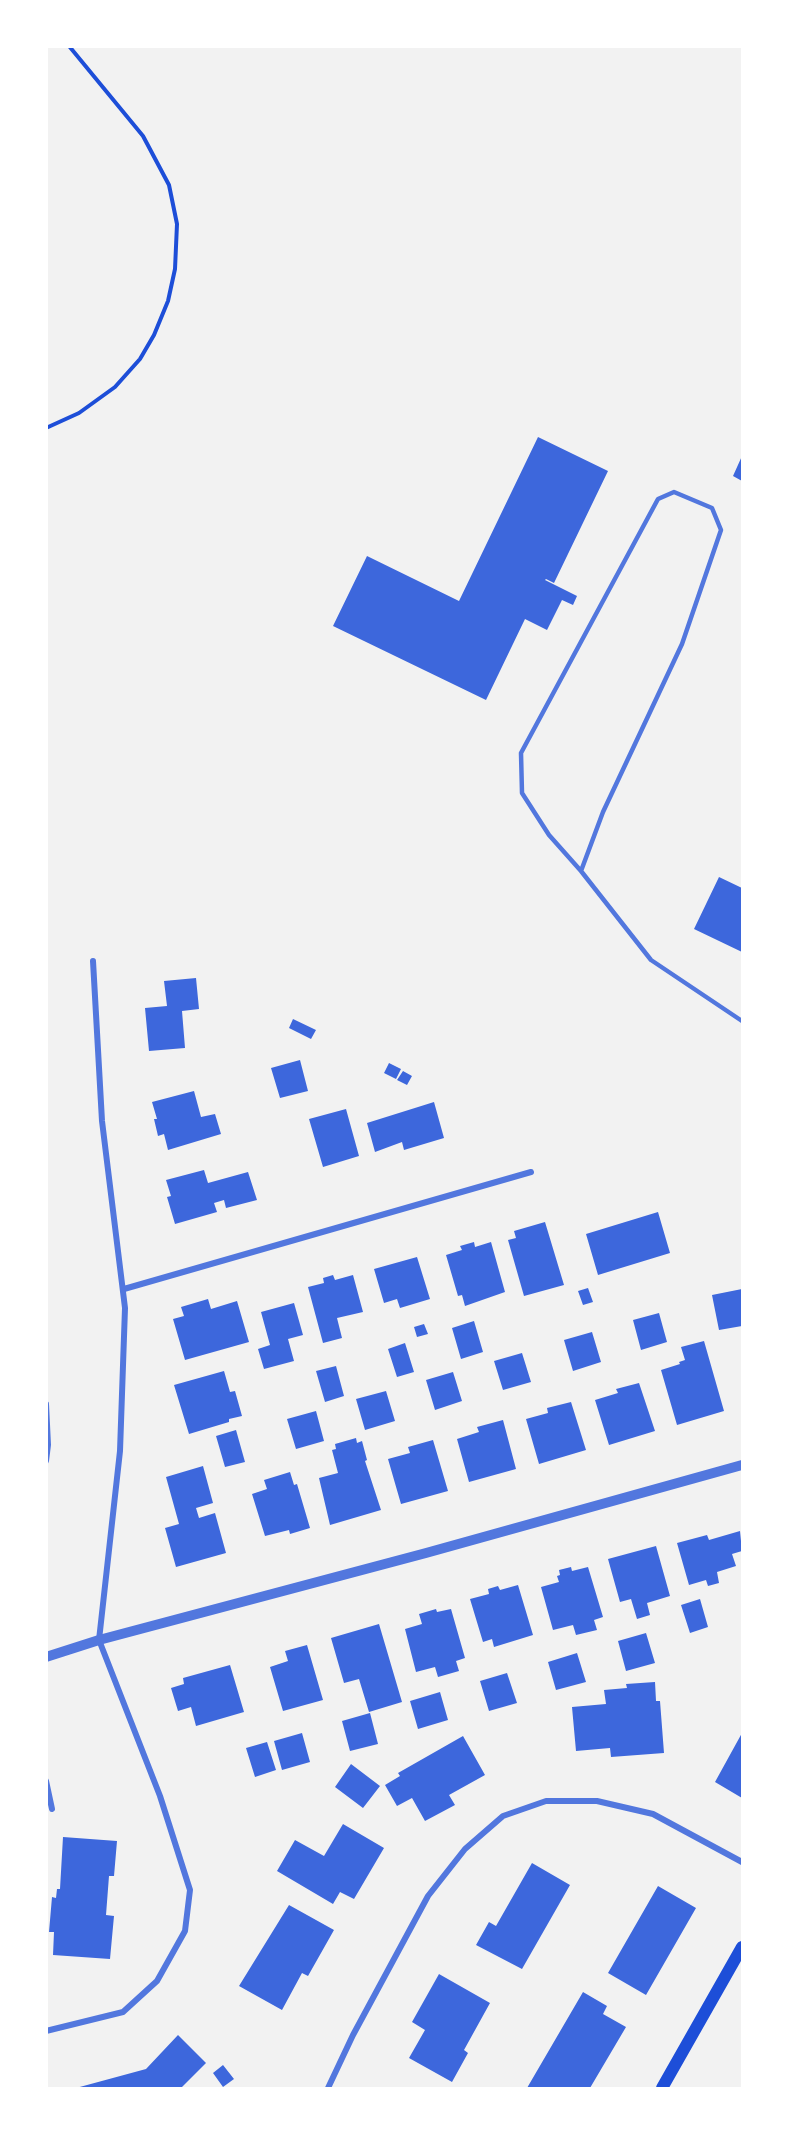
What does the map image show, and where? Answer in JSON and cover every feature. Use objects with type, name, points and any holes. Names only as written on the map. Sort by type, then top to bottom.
[{"type":"main road","points":[[662,2088],[742,1947]]},
{"type":"street","points":[[46,2031],[123,2012],[157,1981],[185,1931],[190,1890],[160,1796],[99,1640],[120,1451],[124,1289],[102,1121],[93,961]]},
{"type":"street","points":[[124,1289],[531,1172]]},
{"type":"street","points":[[46,1404],[48,1445],[46,1461]]},
{"type":"street","points":[[46,1658],[99,1640],[426,1553],[742,1465]]},
{"type":"street","points":[[46,1781],[52,1809]]},
{"type":"street","points":[[328,2088],[353,2035],[429,1896],[465,1849],[502,1816],[546,1801],[597,1801],[653,1814],[742,1862]]},
{"type":"lane","points":[[581,871],[603,812],[682,644],[721,530],[712,508],[674,492],[658,499],[521,753],[522,793],[549,835],[581,871],[651,960],[742,1021]]},
{"type":"path","points":[[46,428],[79,412],[115,387],[140,359],[154,335],[168,301],[175,269],[177,224],[169,185],[143,136],[69,46]]},
{"type":"building","points":[[538,437],[608,471],[554,583],[545,580],[577,596],[573,605],[562,600],[547,630],[525,619],[486,700],[333,626],[367,556],[459,601]]},
{"type":"building","points":[[742,456],[742,481],[733,476]]},
{"type":"building","points":[[719,877],[742,888],[742,952],[694,929]]},
{"type":"building","points":[[196,978],[199,1009],[182,1011],[185,1048],[149,1051],[145,1008],[167,1006],[164,981]]},
{"type":"building","points":[[293,1019],[316,1030],[311,1039],[289,1028]]},
{"type":"building","points":[[300,1060],[308,1091],[280,1098],[271,1068]]},
{"type":"building","points":[[389,1063],[401,1069],[396,1079],[384,1073]]},
{"type":"building","points":[[403,1071],[412,1076],[407,1085],[397,1080]]},
{"type":"building","points":[[194,1091],[201,1117],[215,1114],[221,1134],[168,1150],[164,1134],[158,1136],[154,1119],[157,1119],[152,1102]]},
{"type":"building","points":[[434,1102],[444,1138],[404,1150],[402,1142],[375,1152],[367,1123]]},
{"type":"building","points":[[346,1109],[359,1156],[323,1167],[309,1119]]},
{"type":"building","points":[[204,1170],[208,1183],[248,1172],[257,1200],[226,1208],[224,1200],[214,1203],[217,1212],[175,1224],[167,1197],[171,1196],[166,1180]]},
{"type":"building","points":[[658,1212],[670,1253],[598,1275],[586,1234]]},
{"type":"building","points":[[545,1222],[564,1285],[524,1296],[508,1240],[516,1238],[514,1231]]},
{"type":"building","points":[[474,1242],[475,1247],[491,1242],[505,1292],[465,1306],[462,1295],[458,1296],[446,1255],[462,1250],[460,1246]]},
{"type":"building","points":[[417,1257],[430,1299],[400,1308],[397,1299],[384,1303],[374,1269]]},
{"type":"building","points":[[333,1275],[335,1280],[353,1275],[363,1312],[337,1318],[342,1338],[323,1343],[308,1287],[324,1283],[323,1278]]},
{"type":"building","points":[[588,1288],[593,1302],[583,1305],[578,1291]]},
{"type":"building","points":[[742,1289],[742,1326],[719,1330],[712,1295]]},
{"type":"building","points":[[208,1299],[211,1309],[237,1301],[249,1342],[185,1360],[173,1319],[184,1316],[181,1307]]},
{"type":"building","points":[[294,1303],[303,1335],[288,1339],[294,1361],[264,1369],[258,1349],[270,1345],[261,1312]]},
{"type":"building","points":[[659,1313],[667,1342],[641,1350],[633,1320]]},
{"type":"building","points":[[474,1321],[483,1352],[461,1359],[452,1328]]},
{"type":"building","points":[[424,1324],[428,1334],[417,1337],[414,1327]]},
{"type":"building","points":[[592,1332],[601,1362],[573,1371],[564,1340]]},
{"type":"building","points":[[704,1341],[724,1411],[677,1425],[661,1370],[685,1360],[681,1347]]},
{"type":"building","points":[[405,1343],[414,1372],[397,1377],[388,1349]]},
{"type":"building","points":[[522,1353],[531,1382],[503,1390],[494,1361]]},
{"type":"building","points":[[336,1366],[344,1396],[325,1402],[316,1371]]},
{"type":"building","points":[[224,1371],[230,1392],[235,1391],[242,1416],[189,1434],[174,1385]]},
{"type":"building","points":[[453,1372],[462,1401],[435,1410],[426,1380]]},
{"type":"building","points":[[639,1383],[655,1431],[609,1445],[595,1400],[618,1393],[616,1389]]},
{"type":"building","points":[[386,1391],[395,1421],[365,1430],[356,1399]]},
{"type":"building","points":[[571,1402],[586,1450],[539,1464],[526,1419],[548,1413],[547,1408]]},
{"type":"building","points":[[316,1411],[324,1441],[296,1449],[287,1419]]},
{"type":"building","points":[[503,1420],[516,1469],[469,1482],[457,1439],[479,1432],[477,1427]]},
{"type":"building","points":[[236,1430],[245,1462],[225,1467],[216,1436]]},
{"type":"building","points":[[356,1438],[357,1443],[362,1441],[367,1460],[365,1461],[381,1510],[330,1525],[319,1478],[338,1473],[332,1450],[336,1449],[335,1444]]},
{"type":"building","points":[[433,1440],[448,1491],[401,1504],[388,1459],[410,1453],[408,1447]]},
{"type":"building","points":[[203,1466],[213,1503],[196,1508],[199,1518],[215,1513],[226,1553],[176,1567],[165,1528],[179,1524],[166,1477]]},
{"type":"building","points":[[290,1472],[294,1485],[297,1484],[310,1528],[290,1534],[289,1530],[265,1536],[252,1494],[267,1489],[264,1480]]},
{"type":"building","points":[[740,1531],[742,1551],[732,1554],[736,1566],[717,1572],[719,1583],[708,1586],[706,1580],[689,1585],[677,1543],[707,1535],[709,1540]]},
{"type":"building","points":[[656,1546],[670,1596],[647,1603],[650,1615],[637,1619],[631,1599],[620,1602],[608,1559]]},
{"type":"building","points":[[571,1567],[572,1571],[588,1567],[603,1617],[594,1620],[597,1630],[576,1635],[573,1625],[553,1630],[541,1587],[559,1582],[557,1576],[560,1575],[559,1570]]},
{"type":"building","points":[[518,1585],[533,1635],[494,1647],[492,1639],[483,1642],[470,1599],[489,1594],[488,1589],[498,1586],[500,1590]]},
{"type":"building","points":[[700,1599],[708,1627],[690,1633],[681,1605]]},
{"type":"building","points":[[436,1609],[437,1612],[451,1609],[465,1658],[456,1661],[459,1671],[438,1677],[435,1667],[416,1672],[405,1629],[422,1624],[419,1614]]},
{"type":"building","points":[[379,1624],[402,1702],[369,1712],[359,1679],[344,1683],[331,1638]]},
{"type":"building","points":[[646,1633],[655,1663],[626,1671],[618,1641]]},
{"type":"building","points":[[307,1645],[323,1700],[283,1711],[270,1667],[288,1661],[285,1651]]},
{"type":"building","points":[[577,1653],[586,1682],[556,1690],[548,1662]]},
{"type":"building","points":[[230,1665],[244,1712],[196,1726],[191,1707],[178,1711],[171,1688],[184,1684],[183,1678]]},
{"type":"building","points":[[507,1673],[517,1703],[489,1711],[480,1681]]},
{"type":"building","points":[[655,1682],[656,1701],[660,1701],[664,1753],[611,1757],[610,1748],[576,1751],[572,1707],[606,1704],[604,1690],[627,1688],[626,1684]]},
{"type":"building","points":[[440,1692],[448,1720],[418,1729],[410,1701]]},
{"type":"building","points":[[370,1713],[378,1744],[350,1751],[342,1721]]},
{"type":"building","points":[[302,1733],[310,1762],[282,1770],[274,1741]]},
{"type":"building","points":[[742,1733],[742,1798],[715,1782]]},
{"type":"building","points":[[463,1736],[485,1775],[449,1795],[455,1805],[425,1821],[412,1798],[397,1806],[385,1785],[400,1776],[398,1773]]},
{"type":"building","points":[[267,1742],[276,1770],[255,1777],[246,1748]]},
{"type":"building","points":[[351,1764],[380,1786],[363,1808],[335,1787]]},
{"type":"building","points":[[343,1824],[384,1848],[354,1899],[340,1892],[333,1904],[277,1871],[295,1840],[324,1856]]},
{"type":"building","points":[[63,1837],[117,1841],[114,1876],[109,1876],[106,1915],[114,1916],[110,1959],[53,1955],[54,1932],[49,1932],[52,1897],[56,1898],[57,1889],[60,1889]]},
{"type":"building","points":[[532,1863],[570,1885],[522,1969],[476,1945],[489,1922],[496,1926]]},
{"type":"building","points":[[658,1886],[696,1908],[646,1995],[608,1973]]},
{"type":"building","points":[[289,1905],[334,1930],[308,1976],[302,1973],[282,2010],[239,1986]]},
{"type":"building","points":[[439,1974],[490,2003],[464,2050],[468,2053],[452,2082],[409,2058],[425,2030],[412,2022]]},
{"type":"building","points":[[583,1992],[607,2006],[603,2014],[626,2027],[590,2088],[527,2088]]},
{"type":"building","points":[[178,2035],[206,2063],[182,2087],[184,2088],[76,2088],[146,2069]]},
{"type":"building","points":[[223,2065],[234,2079],[223,2087],[213,2073]]}]
